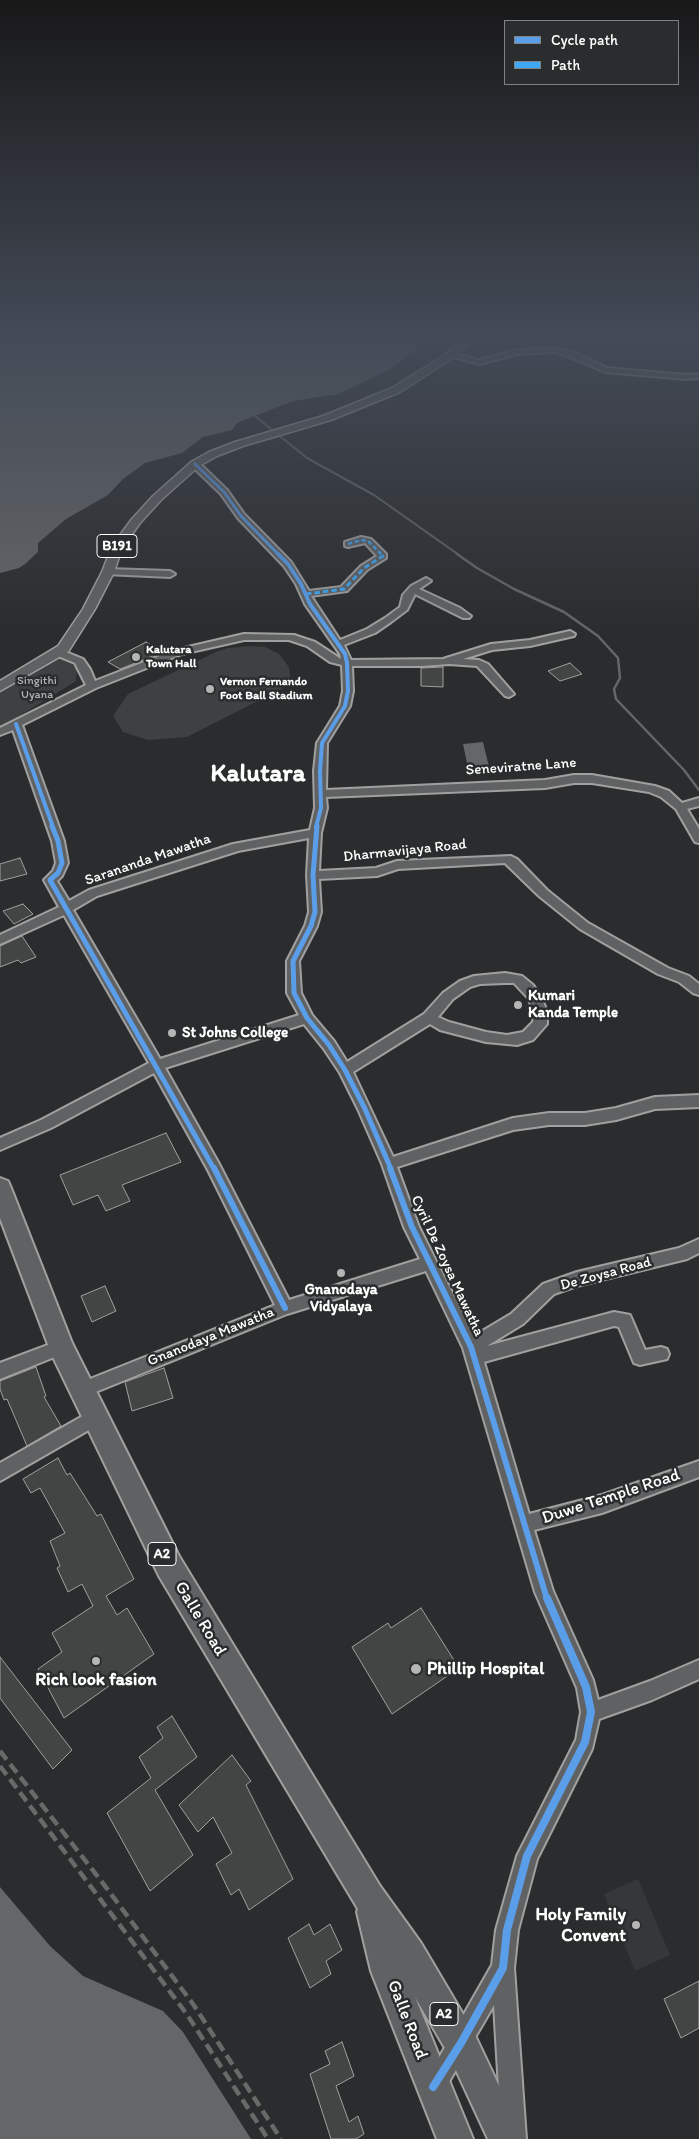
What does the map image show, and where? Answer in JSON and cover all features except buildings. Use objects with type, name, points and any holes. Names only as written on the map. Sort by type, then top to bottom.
[{"type":"highway","name":"Galle Road","points":[[0,1188],[61,1346],[169,1566],[369,1897],[408,1955],[461,2042],[506,2139]]},
{"type":"highway","name":"Galle Road","points":[[369,1897],[388,1971],[455,2139]]},
{"type":"main road","name":"B191","points":[[0,687],[63,648],[89,608],[108,572],[116,548],[136,521],[163,492],[195,464],[213,454],[263,438]]},
{"type":"street","name":"Cyril De Zoysa Mawatha","points":[[195,464],[224,492],[241,516],[288,564],[327,630],[345,654],[348,691],[345,706],[322,743],[321,808],[314,833],[313,875],[315,912],[311,926],[293,961],[294,993],[307,1018],[329,1045],[345,1070],[366,1109],[412,1227],[473,1352],[544,1592],[586,1687],[591,1712],[585,1742],[527,1856],[507,1930],[503,1968],[433,2087]]},
{"type":"street","points":[[306,594],[344,589],[364,568],[383,556],[368,541],[361,540],[348,544]]},
{"type":"street","points":[[108,572],[170,574]]},
{"type":"street","points":[[338,644],[371,630],[388,620],[404,608],[408,595],[414,588],[426,581]]},
{"type":"street","points":[[414,590],[466,616]]},
{"type":"street","points":[[444,662],[491,647],[530,643],[570,634]]},
{"type":"street","points":[[0,732],[92,686],[179,652],[244,637],[290,638],[311,644],[334,660],[347,663],[478,663],[484,666],[509,694]]},
{"type":"street","points":[[57,652],[79,660],[92,686]]},
{"type":"street","points":[[16,724],[58,841],[62,864],[58,873],[50,880],[157,1064],[213,1166],[285,1308]]},
{"type":"street","name":"Seneviratne Lane","points":[[320,794],[545,784],[574,779],[592,779],[651,789],[665,794],[680,806],[699,839]]},
{"type":"street","points":[[680,806],[699,802]]},
{"type":"street","name":"Sarananda Mawatha","points":[[0,940],[66,909],[93,893],[237,847],[314,833]]},
{"type":"street","name":"Dharmavijaya Road","points":[[313,875],[376,872],[397,865],[507,859],[514,862],[542,893],[584,926],[663,971],[684,979],[699,991]]},
{"type":"street","points":[[345,1070],[429,1018],[448,996],[465,984],[479,979],[517,979],[536,998],[540,1014],[540,1024],[528,1036],[517,1040],[507,1040],[486,1038],[445,1026],[429,1018]]},
{"type":"street","points":[[0,1144],[46,1124],[157,1064],[307,1018]]},
{"type":"street","points":[[389,1164],[514,1124],[550,1119],[600,1116],[655,1103],[699,1101]]},
{"type":"street","name":"De Zoysa Road","points":[[473,1352],[517,1319],[534,1301],[549,1289],[577,1279],[682,1254],[699,1246]]},
{"type":"street","name":"Gnanodaya Mawatha","points":[[81,1390],[285,1308],[429,1263]]},
{"type":"street","points":[[473,1352],[614,1319],[624,1320],[640,1358],[661,1354]]},
{"type":"street","points":[[0,1371],[61,1346]]},
{"type":"street","points":[[0,1473],[95,1417]]},
{"type":"street","name":"Duwe Temple Road","points":[[523,1524],[602,1504],[699,1469]]},
{"type":"street","points":[[591,1712],[652,1690],[699,1669]]},
{"type":"street","points":[[503,1968],[514,2139]]},
{"type":"shaded area","points":[[0,438],[202,438],[182,453],[145,463],[123,479],[108,495],[66,519],[38,543],[38,552],[25,564],[19,568],[0,573]]},
{"type":"shaded area","points":[[483,742],[489,767],[468,768],[463,744]]},
{"type":"shaded area","name":"Holy Family Convent","points":[[638,1879],[670,1955],[635,1971],[604,1894]]},
{"type":"shaded area","points":[[0,1887],[50,1946],[83,1976],[163,2011],[183,2032],[251,2139],[0,2139]]},
{"type":"green space","name":"Vernon Fernando Foot Ball Stadium","points":[[265,647],[279,654],[289,667],[291,684],[187,737],[148,740],[123,732],[113,716],[128,694],[216,652],[227,648]]},
{"type":"green space","name":"Singithi Uyana","points":[[58,658],[65,659],[77,667],[76,681],[0,728],[0,693],[40,667]]},
{"type":"waterway","points":[[282,438],[307,458],[374,495],[459,555]]},
{"type":"waterway","points":[[457,554],[514,589],[564,612],[598,636],[618,658],[620,678],[614,689],[616,699],[684,770],[699,790]]},
{"type":"railway","points":[[0,1751],[105,1886],[193,2004],[281,2139]]},
{"type":"railway","points":[[0,1766],[186,2013],[268,2139]]},
{"type":"marked path","points":[[306,594],[344,589],[364,568],[383,556],[368,541],[361,540],[348,544]]},
{"type":"cycle path","points":[[195,464],[224,492],[241,516],[288,564],[301,584],[310,604],[345,654],[348,691],[345,706],[322,743],[320,771],[321,808],[315,833],[313,875],[315,912],[311,926],[293,961],[294,993],[307,1018],[329,1045],[345,1070],[365,1109],[389,1164],[412,1227],[471,1347],[544,1592],[586,1687],[591,1712],[585,1742],[527,1856],[507,1930],[503,1968],[461,2043],[433,2087]]},
{"type":"cycle path","points":[[16,724],[58,841],[62,863],[58,873],[50,880],[213,1166],[285,1308]]},
{"type":"place","name":"Kalutara Town Hall","points":[[136,657]]},
{"type":"place","name":"Vernon Fernando Foot Ball Stadium","points":[[210,689]]},
{"type":"place","name":"Kumari Kanda Temple","points":[[518,1005]]},
{"type":"place","name":"St Johns College","points":[[172,1033]]},
{"type":"place","name":"Gnanodaya Vidyalaya","points":[[341,1273]]},
{"type":"place","name":"Rich look fasion","points":[[96,1661]]},
{"type":"place","name":"Phillip Hospital","points":[[416,1669]]},
{"type":"place","name":"Holy Family Convent","points":[[636,1925]]},
{"type":"district","name":"Kalutara","points":[[258,775]]}]
